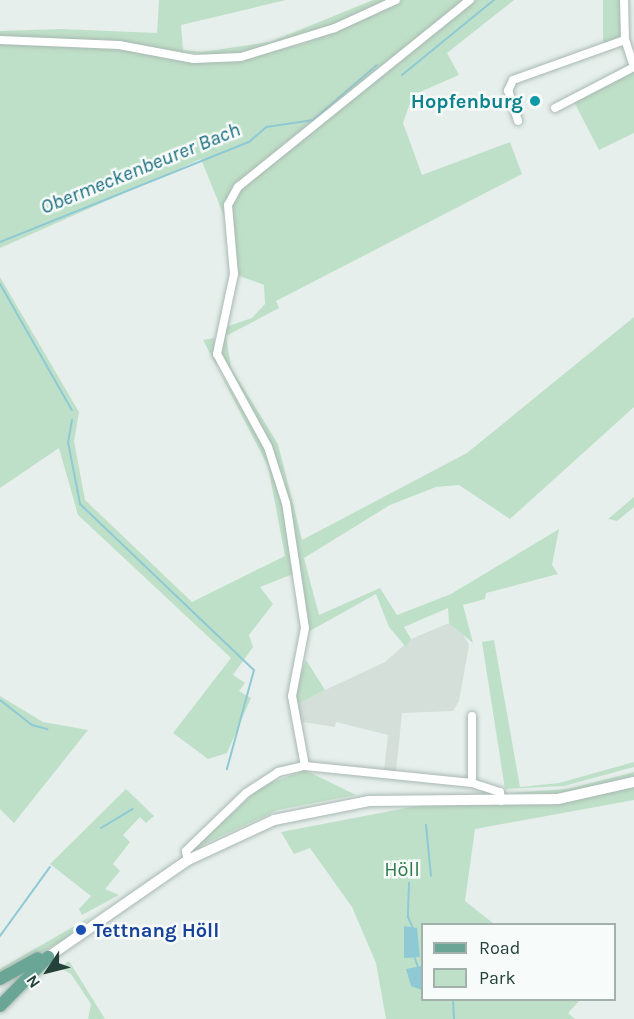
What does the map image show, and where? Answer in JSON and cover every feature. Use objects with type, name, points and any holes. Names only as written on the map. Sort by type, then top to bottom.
[{"type":"main road","points":[[0,979],[48,957],[188,860],[274,820],[369,801],[501,801],[579,796],[634,782]]},
{"type":"main road","points":[[0,1005],[48,957]]},
{"type":"street","points":[[0,40],[109,44],[223,59],[291,44],[396,0]]},
{"type":"street","points":[[305,766],[292,704],[304,648],[300,595],[278,473],[217,354],[234,274],[228,205],[238,187],[470,0]]},
{"type":"street","points":[[555,108],[634,67],[625,40],[624,0]]},
{"type":"street","points":[[518,121],[508,91],[513,80],[625,40]]},
{"type":"street","points":[[472,716],[472,783]]},
{"type":"street","points":[[188,860],[186,851],[246,793],[278,772],[305,766],[472,783],[500,792],[501,801]]},
{"type":"shaded area","points":[[449,623],[459,627],[469,645],[459,701],[453,711],[402,713],[396,772],[384,771],[388,735],[336,722],[335,727],[296,721],[293,705],[385,662],[411,639]]},
{"type":"green space","points":[[159,0],[286,0],[181,25],[183,50],[202,52],[270,42],[373,0],[389,0],[321,30],[232,56],[0,38],[0,31],[61,29],[157,33]]},
{"type":"green space","points":[[401,0],[465,0],[231,188],[224,216],[201,159],[0,248],[0,44],[131,49],[197,62],[236,61],[305,43]]},
{"type":"green space","points":[[473,0],[514,0],[447,53],[459,75],[413,95],[403,123],[422,175],[510,142],[522,174],[276,301],[279,308],[226,336],[231,368],[278,444],[302,540],[467,453],[634,317],[634,407],[510,519],[459,485],[436,487],[390,505],[304,558],[319,615],[380,588],[397,615],[451,594],[559,529],[552,565],[558,574],[486,593],[485,599],[463,605],[473,643],[449,623],[448,608],[404,627],[411,639],[406,647],[389,627],[376,594],[308,632],[283,476],[222,359],[223,328],[252,318],[265,304],[264,285],[237,275],[230,210],[240,188]]},
{"type":"green space","points":[[603,0],[621,0],[621,45],[603,45]]},
{"type":"green space","points":[[634,67],[634,133],[599,150],[573,100]]},
{"type":"green space","points":[[0,277],[79,412],[74,441],[85,500],[192,602],[285,556],[268,466],[203,340],[214,338],[217,367],[267,452],[281,495],[293,574],[260,587],[273,604],[249,635],[253,647],[233,675],[245,683],[239,691],[251,698],[227,753],[208,759],[173,733],[231,658],[78,515],[59,448],[0,488]]},
{"type":"green space","points":[[634,497],[634,507],[617,521],[608,519]]},
{"type":"green space","points":[[494,640],[520,787],[559,783],[634,762],[634,767],[564,786],[505,789],[482,642]]},
{"type":"green space","points":[[306,660],[325,690],[295,705],[297,684]]},
{"type":"green space","points":[[0,696],[43,722],[88,730],[14,823],[0,809]]},
{"type":"green space","points":[[305,770],[356,795],[278,810],[193,849],[262,786]]},
{"type":"green space","points":[[634,772],[634,776],[563,794],[507,793],[568,789]]},
{"type":"green space","name":"Höll","points":[[634,787],[634,800],[475,829],[465,901],[493,923],[421,923],[421,1001],[579,1001],[568,1013],[575,1019],[386,1019],[376,963],[352,907],[310,848],[294,854],[281,832],[427,804],[553,805]]},
{"type":"green space","points":[[126,789],[154,816],[146,823],[140,817],[123,835],[130,842],[113,864],[120,871],[105,889],[119,895],[82,915],[79,909],[91,896],[50,864]]},
{"type":"green space","points":[[90,917],[65,939],[0,976],[0,969]]},
{"type":"green space","points":[[69,961],[105,1019],[88,1019],[91,1004],[71,974],[60,968]]},
{"type":"water","points":[[404,926],[417,928],[420,957],[404,958]]},
{"type":"water","points":[[421,966],[421,990],[411,986],[406,969]]},
{"type":"waterway","name":"Obermeckenbeurer Bach","points":[[402,75],[494,0]]},
{"type":"waterway","name":"Obermeckenbeurer Bach","points":[[0,242],[249,142],[266,127],[313,120],[377,65]]},
{"type":"waterway","name":"Obermeckenbeurer Bach","points":[[0,284],[72,410]]},
{"type":"waterway","name":"Obermeckenbeurer Bach","points":[[72,420],[68,442],[80,504],[254,670],[227,769]]},
{"type":"waterway","points":[[0,700],[32,725],[47,729]]},
{"type":"waterway","points":[[101,828],[133,809]]},
{"type":"waterway","name":"Obermeckenbeurer Bach","points":[[426,825],[431,876]]},
{"type":"waterway","points":[[0,936],[50,867]]},
{"type":"waterway","name":"Obermeckenbeurer Bach","points":[[409,883],[408,917],[413,929]]},
{"type":"waterway","name":"Obermeckenbeurer Bach","points":[[414,956],[418,967]]},
{"type":"waterway","name":"Obermeckenbeurer Bach","points":[[453,1001],[454,1019]]},
{"type":"place","name":"Hopfenburg","points":[[535,101]]},
{"type":"place","name":"Tettnang Höll","points":[[81,930]]}]
